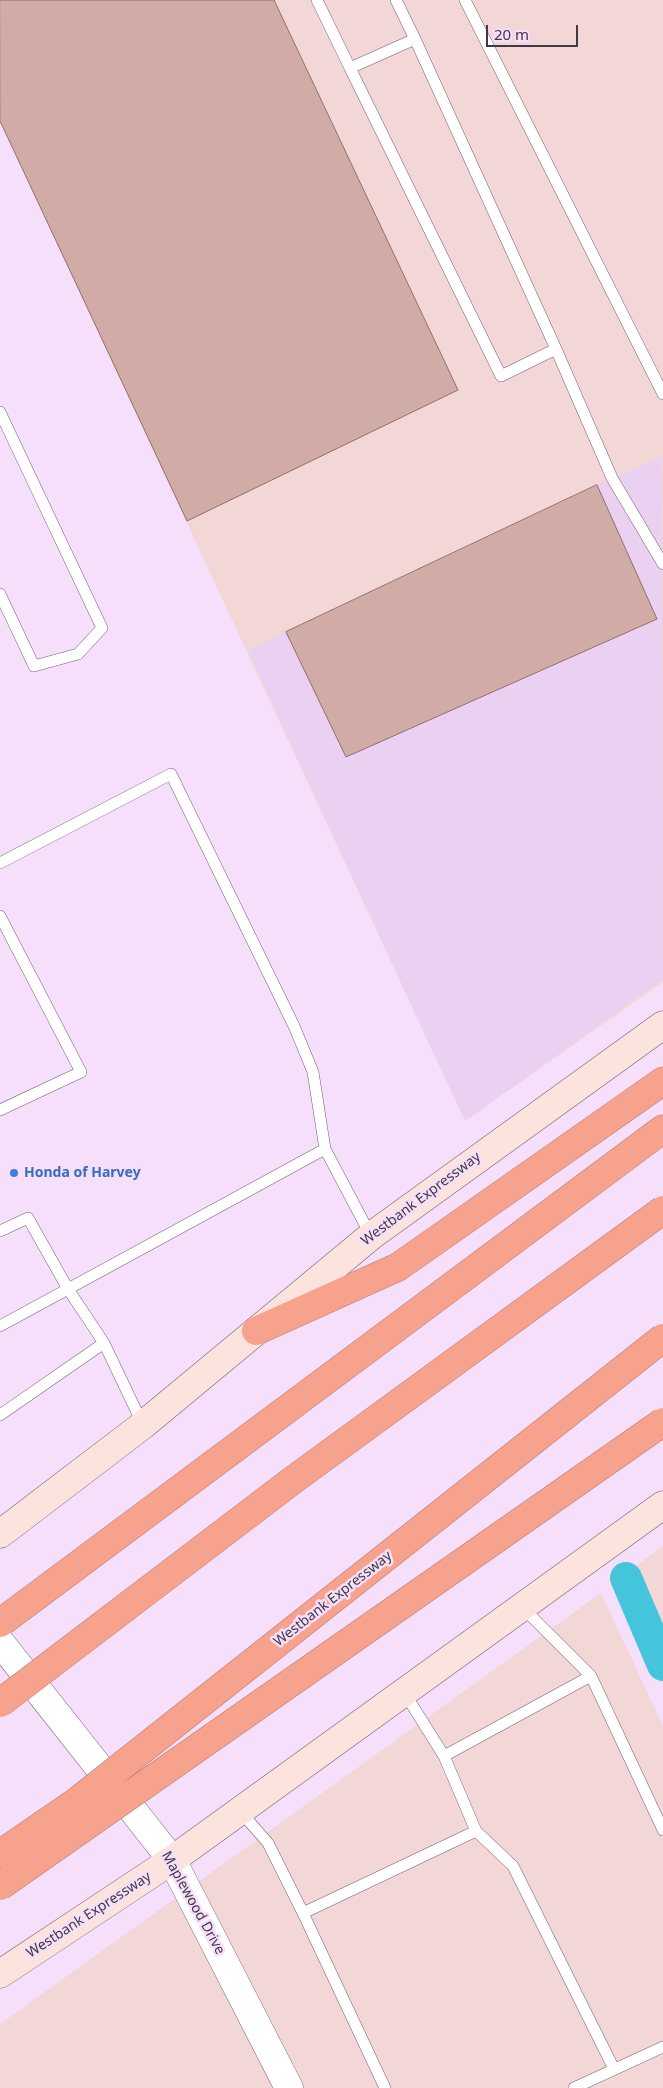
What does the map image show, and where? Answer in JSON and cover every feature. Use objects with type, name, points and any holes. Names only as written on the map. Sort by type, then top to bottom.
[{"type":"highway","points":[[256,1331],[398,1267],[663,1081]]},
{"type":"highway","points":[[0,1623],[663,1129]]},
{"type":"highway","points":[[0,1703],[292,1480],[663,1210]]},
{"type":"highway","name":"Westbank Expressway","points":[[0,1854],[76,1802],[663,1338]]},
{"type":"highway","points":[[0,1886],[663,1422]]},
{"type":"main road","name":"Westbank Expressway","points":[[0,1534],[143,1425],[371,1236],[663,1025]]},
{"type":"main road","name":"Westbank Expressway","points":[[0,1974],[172,1860],[663,1505]]},
{"type":"street","name":"Maplewood Drive","points":[[0,1642],[172,1860],[289,2088]]},
{"type":"lane","points":[[316,0],[501,376],[556,349]]},
{"type":"lane","points":[[396,0],[556,349],[612,478],[663,564]]},
{"type":"lane","points":[[465,0],[663,394]]},
{"type":"lane","points":[[350,68],[414,39]]},
{"type":"lane","points":[[0,412],[102,628],[78,654],[34,666],[0,594]]},
{"type":"lane","points":[[0,863],[171,774],[294,1026],[313,1072],[326,1149],[371,1236]]},
{"type":"lane","points":[[0,916],[81,1072],[0,1110]]},
{"type":"lane","points":[[0,1326],[326,1149]]},
{"type":"lane","points":[[0,1231],[28,1218],[68,1289],[104,1343],[143,1425]]},
{"type":"lane","points":[[0,1415],[104,1343]]},
{"type":"lane","points":[[522,1607],[591,1676],[663,1830]]},
{"type":"lane","points":[[444,1756],[591,1676]]},
{"type":"lane","points":[[404,1692],[444,1756],[476,1831],[513,1866],[614,2069]]},
{"type":"lane","points":[[240,1811],[268,1843],[385,2088]]},
{"type":"lane","points":[[303,1913],[476,1831]]},
{"type":"lane","points":[[574,2088],[663,2047]]},
{"type":"shaded area","points":[[0,0],[663,0],[663,982],[465,1121],[0,121]]},
{"type":"shaded area","points":[[662,457],[663,979],[465,1121],[248,650],[597,485]]},
{"type":"shaded area","points":[[663,1546],[663,1660],[629,1571]]},
{"type":"shaded area","points":[[601,1593],[663,1726],[663,2088],[0,2088],[0,2024]]},
{"type":"building","points":[[0,0],[274,0],[458,390],[187,521],[0,121]]},
{"type":"building","points":[[597,485],[657,619],[346,757],[286,632]]},
{"type":"waterway","points":[[626,1578],[663,1665]]},
{"type":"place","name":"Honda of Harvey","points":[[14,1173]]}]
